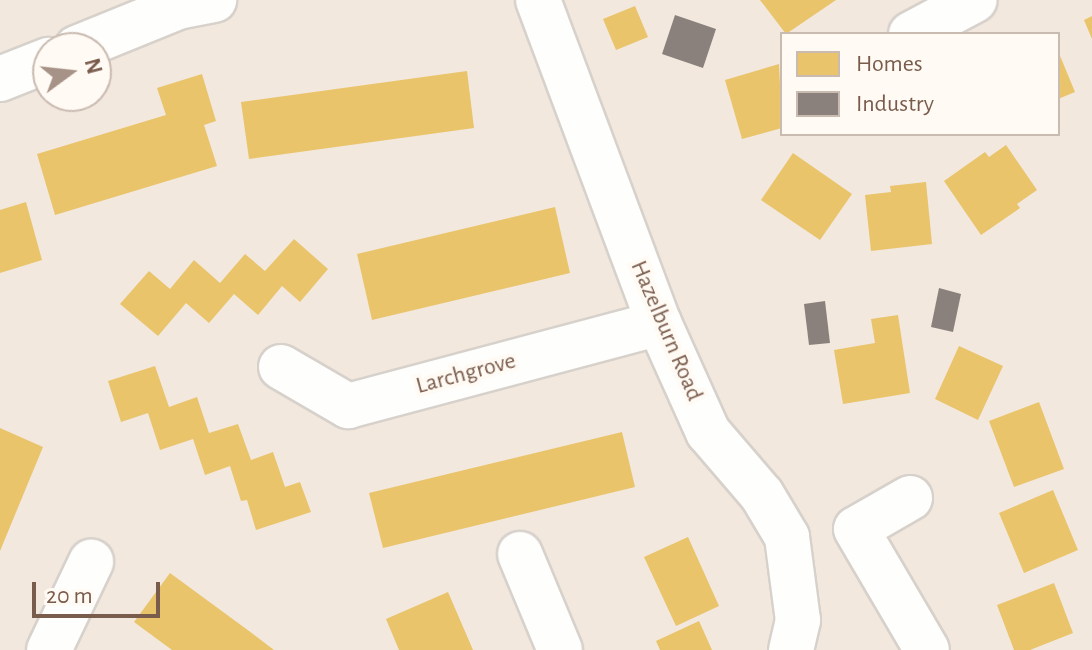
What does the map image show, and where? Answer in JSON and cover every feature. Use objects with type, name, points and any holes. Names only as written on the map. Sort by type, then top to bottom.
[{"type":"street","points":[[112,34],[178,7],[214,0]]},
{"type":"street","name":"Hazelburn Road","points":[[538,0],[659,323],[708,432],[762,495],[787,537],[798,620],[791,650]]},
{"type":"street","points":[[915,32],[975,0]]},
{"type":"street","points":[[0,79],[32,66]]},
{"type":"street","name":"Larchgrove","points":[[281,367],[348,406],[659,323]]},
{"type":"street","points":[[910,498],[856,529],[927,650]]},
{"type":"street","points":[[520,554],[560,650]]},
{"type":"street","points":[[49,650],[91,562]]},
{"type":"shaded area","points":[[0,0],[1092,0],[1092,650],[0,650]]},
{"type":"building: Homes","points":[[760,0],[836,0],[789,32],[784,32]]},
{"type":"building: Homes","points":[[635,6],[648,37],[616,50],[603,19]]},
{"type":"building: Homes","points":[[1092,16],[1092,39],[1084,20]]},
{"type":"building: Homes","points":[[1060,56],[1075,92],[1060,98]]},
{"type":"building: Homes","points":[[779,64],[780,129],[742,139],[725,80]]},
{"type":"building: Homes","points":[[467,71],[474,128],[249,159],[241,102]]},
{"type":"building: Homes","points":[[202,74],[216,121],[204,125],[217,166],[55,215],[37,154],[166,115],[157,88]]},
{"type":"building: Homes","points":[[1006,145],[1037,190],[1017,204],[1020,208],[981,235],[944,181],[985,152],[989,157]]},
{"type":"building: Homes","points":[[793,153],[852,194],[820,240],[761,200]]},
{"type":"building: Homes","points":[[926,182],[932,244],[871,251],[865,195],[891,192],[890,186]]},
{"type":"building: Homes","points":[[26,202],[42,260],[0,273],[0,210]]},
{"type":"building: Homes","points":[[555,207],[570,273],[372,320],[357,254]]},
{"type":"building: Homes","points":[[294,239],[328,269],[300,302],[282,286],[258,315],[234,294],[209,323],[186,303],[158,336],[120,304],[149,271],[170,289],[194,260],[220,283],[245,254],[265,271]]},
{"type":"building: Homes","points":[[898,315],[910,393],[843,404],[834,350],[875,343],[871,319]]},
{"type":"building: Homes","points":[[959,346],[1003,366],[978,420],[935,399]]},
{"type":"building: Homes","points":[[155,366],[169,407],[197,397],[209,433],[238,424],[251,460],[273,452],[285,487],[300,482],[311,512],[256,530],[247,500],[241,501],[230,466],[205,475],[193,439],[160,450],[148,413],[121,422],[108,381]]},
{"type":"building: Homes","points":[[1039,402],[1064,469],[1014,487],[989,421]]},
{"type":"building: Homes","points":[[0,428],[43,447],[0,551]]},
{"type":"building: Homes","points":[[622,432],[635,487],[383,548],[369,493]]},
{"type":"building: Homes","points":[[1053,490],[1078,550],[1024,573],[999,513]]},
{"type":"building: Homes","points":[[688,537],[719,606],[676,626],[644,557]]},
{"type":"building: Homes","points":[[170,573],[274,650],[172,650],[134,622]]},
{"type":"building: Homes","points":[[1054,583],[1073,633],[1030,650],[1014,650],[997,605]]},
{"type":"building: Homes","points":[[448,592],[473,650],[399,650],[386,619]]},
{"type":"building: Homes","points":[[699,621],[712,650],[660,650],[656,641]]},
{"type":"building: Industry","points":[[675,15],[716,29],[703,68],[662,54]]},
{"type":"building: Industry","points":[[939,288],[961,294],[953,332],[931,327]]},
{"type":"building: Industry","points":[[825,301],[830,343],[809,345],[804,304]]}]
